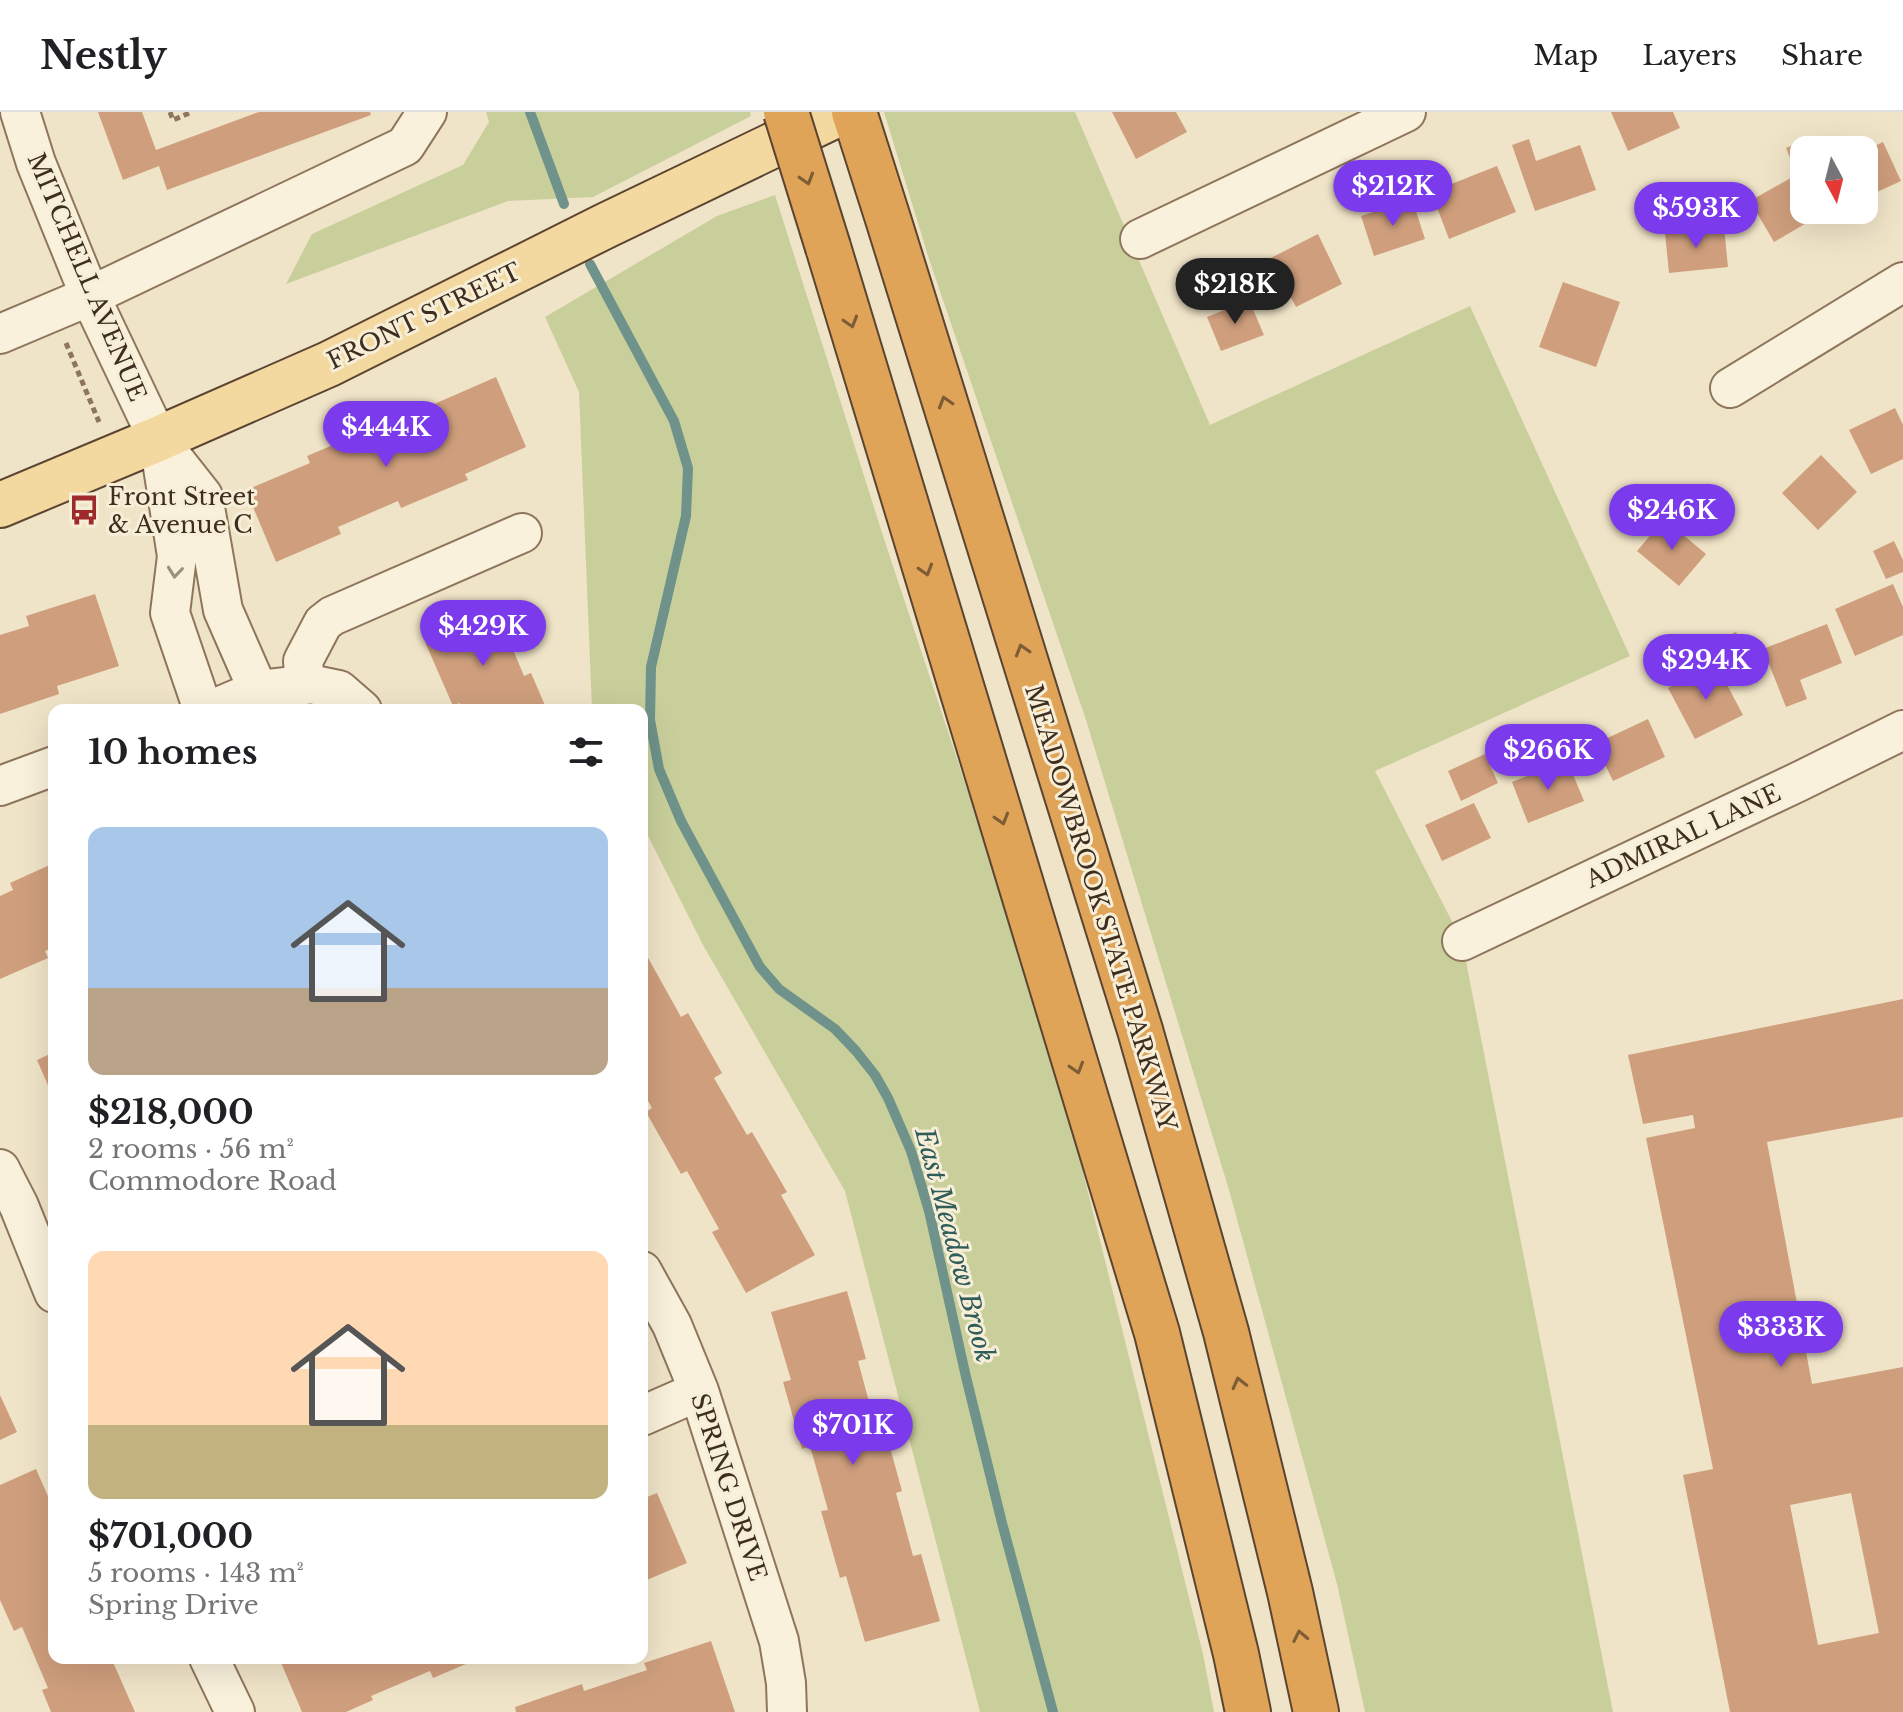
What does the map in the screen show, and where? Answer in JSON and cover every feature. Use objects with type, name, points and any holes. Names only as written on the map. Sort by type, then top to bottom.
[{"type":"highway","points":[[786,112],[1157,1333],[1248,1712]]},
{"type":"highway","name":"MEADOWBROOK STATE PARKWAY","points":[[854,112],[1140,1030],[1226,1332],[1316,1712]]},
{"type":"main road","name":"FRONT STREET","points":[[0,505],[329,364],[842,112]]},
{"type":"street","name":"MITCHELL AVENUE","points":[[20,112],[36,163],[90,296],[158,439]]},
{"type":"street","points":[[0,334],[90,296],[405,146],[427,112]]},
{"type":"street","points":[[1140,239],[1406,112]]},
{"type":"street","points":[[1730,388],[1903,282]]},
{"type":"street","points":[[158,439],[203,496],[223,610],[258,690]]},
{"type":"street","points":[[158,439],[177,556],[170,613],[201,704]]},
{"type":"street","points":[[305,685],[303,661],[323,623],[332,616],[522,533]]},
{"type":"street","points":[[225,704],[258,690],[305,685],[339,690],[355,704]]},
{"type":"street","name":"ADMIRAL LANE","points":[[1462,941],[1903,730]]},
{"type":"street","points":[[0,786],[48,768]]},
{"type":"street","points":[[0,1169],[39,1209],[48,1259]]},
{"type":"street","name":"SPRING DRIVE","points":[[648,1282],[672,1325],[699,1391],[779,1641],[787,1712]]},
{"type":"street","points":[[648,1413],[699,1391]]},
{"type":"street","points":[[212,1664],[235,1712]]},
{"type":"path","points":[[170,112],[173,120],[192,112]]},
{"type":"path","points":[[53,311],[114,458]]},
{"type":"green space","points":[[486,112],[750,112],[751,116],[593,197],[508,201],[286,284],[312,234],[463,165],[489,122]]},
{"type":"green space","points":[[884,112],[1075,112],[1210,425],[1470,306],[1630,656],[1375,771],[1462,941],[1613,1712],[1365,1712],[1337,1584],[1229,1190],[1086,720],[929,259]]},
{"type":"green space","points":[[775,195],[885,542],[991,861],[1078,1152],[1203,1654],[1214,1712],[980,1712],[845,1191],[703,945],[648,836],[648,704],[592,704],[579,392],[545,317],[717,216]]},
{"type":"building","points":[[98,112],[142,112],[156,150],[259,112],[370,112],[371,115],[167,190],[159,166],[123,180]]},
{"type":"building","points":[[1112,112],[1176,112],[1187,132],[1136,159]]},
{"type":"building","points":[[1611,112],[1673,112],[1680,128],[1628,151]]},
{"type":"building","points":[[1529,139],[1536,161],[1580,145],[1596,190],[1535,211],[1512,145]]},
{"type":"building","points":[[1883,142],[1901,181],[1878,192],[1878,144]]},
{"type":"building","points":[[1497,166],[1516,212],[1449,239],[1431,192]]},
{"type":"building","points":[[1790,178],[1790,224],[1805,224],[1774,242],[1750,201]]},
{"type":"building","points":[[1412,199],[1425,239],[1374,256],[1361,216]]},
{"type":"building","points":[[1724,227],[1728,267],[1669,273],[1665,233]]},
{"type":"building","points":[[1318,234],[1342,284],[1296,307],[1288,292],[1266,303],[1249,269]]},
{"type":"building","points":[[1563,282],[1620,302],[1596,367],[1539,347]]},
{"type":"building","points":[[1249,300],[1264,335],[1221,351],[1207,317]]},
{"type":"building","points":[[496,377],[526,447],[465,474],[468,480],[401,508],[398,501],[338,527],[341,534],[276,562],[246,490],[310,463],[307,456],[371,429],[375,437],[435,410],[432,405]]},
{"type":"building","points":[[1895,408],[1903,425],[1903,459],[1871,474],[1849,430]]},
{"type":"building","points":[[1821,455],[1857,492],[1818,530],[1782,493]]},
{"type":"building","points":[[1664,519],[1706,554],[1679,586],[1637,551]]},
{"type":"building","points":[[1894,541],[1903,560],[1903,572],[1886,579],[1873,551]]},
{"type":"building","points":[[1893,584],[1903,607],[1903,635],[1855,656],[1835,609]]},
{"type":"building","points":[[95,594],[119,666],[57,686],[59,694],[0,714],[0,635],[29,626],[26,616]]},
{"type":"building","points":[[497,611],[524,676],[531,673],[544,704],[452,704],[425,642]]},
{"type":"building","points":[[1827,624],[1842,663],[1800,680],[1807,699],[1786,707],[1763,649]]},
{"type":"building","points":[[1736,632],[1750,662],[1728,673],[1713,642]]},
{"type":"building","points":[[1716,664],[1743,715],[1695,739],[1668,688]]},
{"type":"building","points":[[1648,719],[1665,757],[1613,781],[1595,744]]},
{"type":"building","points":[[1485,754],[1498,783],[1461,801],[1448,771]]},
{"type":"building","points":[[1567,760],[1584,801],[1528,823],[1512,782]]},
{"type":"building","points":[[1474,803],[1491,838],[1442,861],[1425,825]]},
{"type":"building","points":[[48,866],[48,950],[45,951],[48,958],[0,979],[0,896],[13,890],[10,883]]},
{"type":"building","points":[[648,958],[681,1017],[688,1013],[722,1073],[714,1078],[747,1135],[752,1132],[787,1192],[781,1195],[815,1255],[746,1293],[712,1232],[719,1229],[687,1171],[681,1174],[648,1116],[652,1108],[648,1101]]},
{"type":"building","points":[[1903,999],[1903,1117],[1767,1142],[1812,1384],[1903,1367],[1903,1712],[1730,1712],[1683,1475],[1713,1469],[1646,1138],[1695,1128],[1693,1115],[1643,1124],[1628,1055]],"holes":[[[1851,1493],[1879,1633],[1818,1645],[1790,1505]]]},
{"type":"building","points":[[48,1055],[48,1085],[37,1060]]},
{"type":"building","points":[[847,1291],[866,1359],[858,1361],[875,1424],[883,1422],[902,1491],[896,1493],[913,1556],[921,1554],[940,1621],[865,1642],[846,1576],[840,1578],[821,1511],[828,1510],[810,1446],[802,1449],[783,1382],[791,1380],[771,1312]]},
{"type":"building","points":[[0,1395],[17,1432],[0,1440]]},
{"type":"building","points":[[36,1469],[48,1496],[48,1664],[114,1664],[135,1712],[51,1712],[42,1690],[48,1688],[22,1627],[14,1631],[0,1600],[0,1485]]},
{"type":"building","points":[[657,1493],[687,1563],[648,1579],[648,1497]]},
{"type":"building","points":[[711,1641],[735,1712],[516,1712],[515,1707],[582,1684],[584,1691],[647,1670],[644,1664]]},
{"type":"building","points":[[282,1664],[466,1664],[433,1678],[430,1671],[371,1696],[373,1700],[346,1712],[302,1712]]},
{"type":"waterway","name":"East Meadow Brook","points":[[530,112],[564,204]]},
{"type":"waterway","name":"East Meadow Brook","points":[[590,264],[674,421],[688,468],[686,516],[651,667],[650,720],[659,769],[681,821],[760,967],[779,989],[835,1029],[856,1051],[888,1098],[911,1151],[929,1211],[1002,1523],[1053,1712]]},
{"type":"place","name":"Front Street & Avenue C","points":[[84,510]]}]
